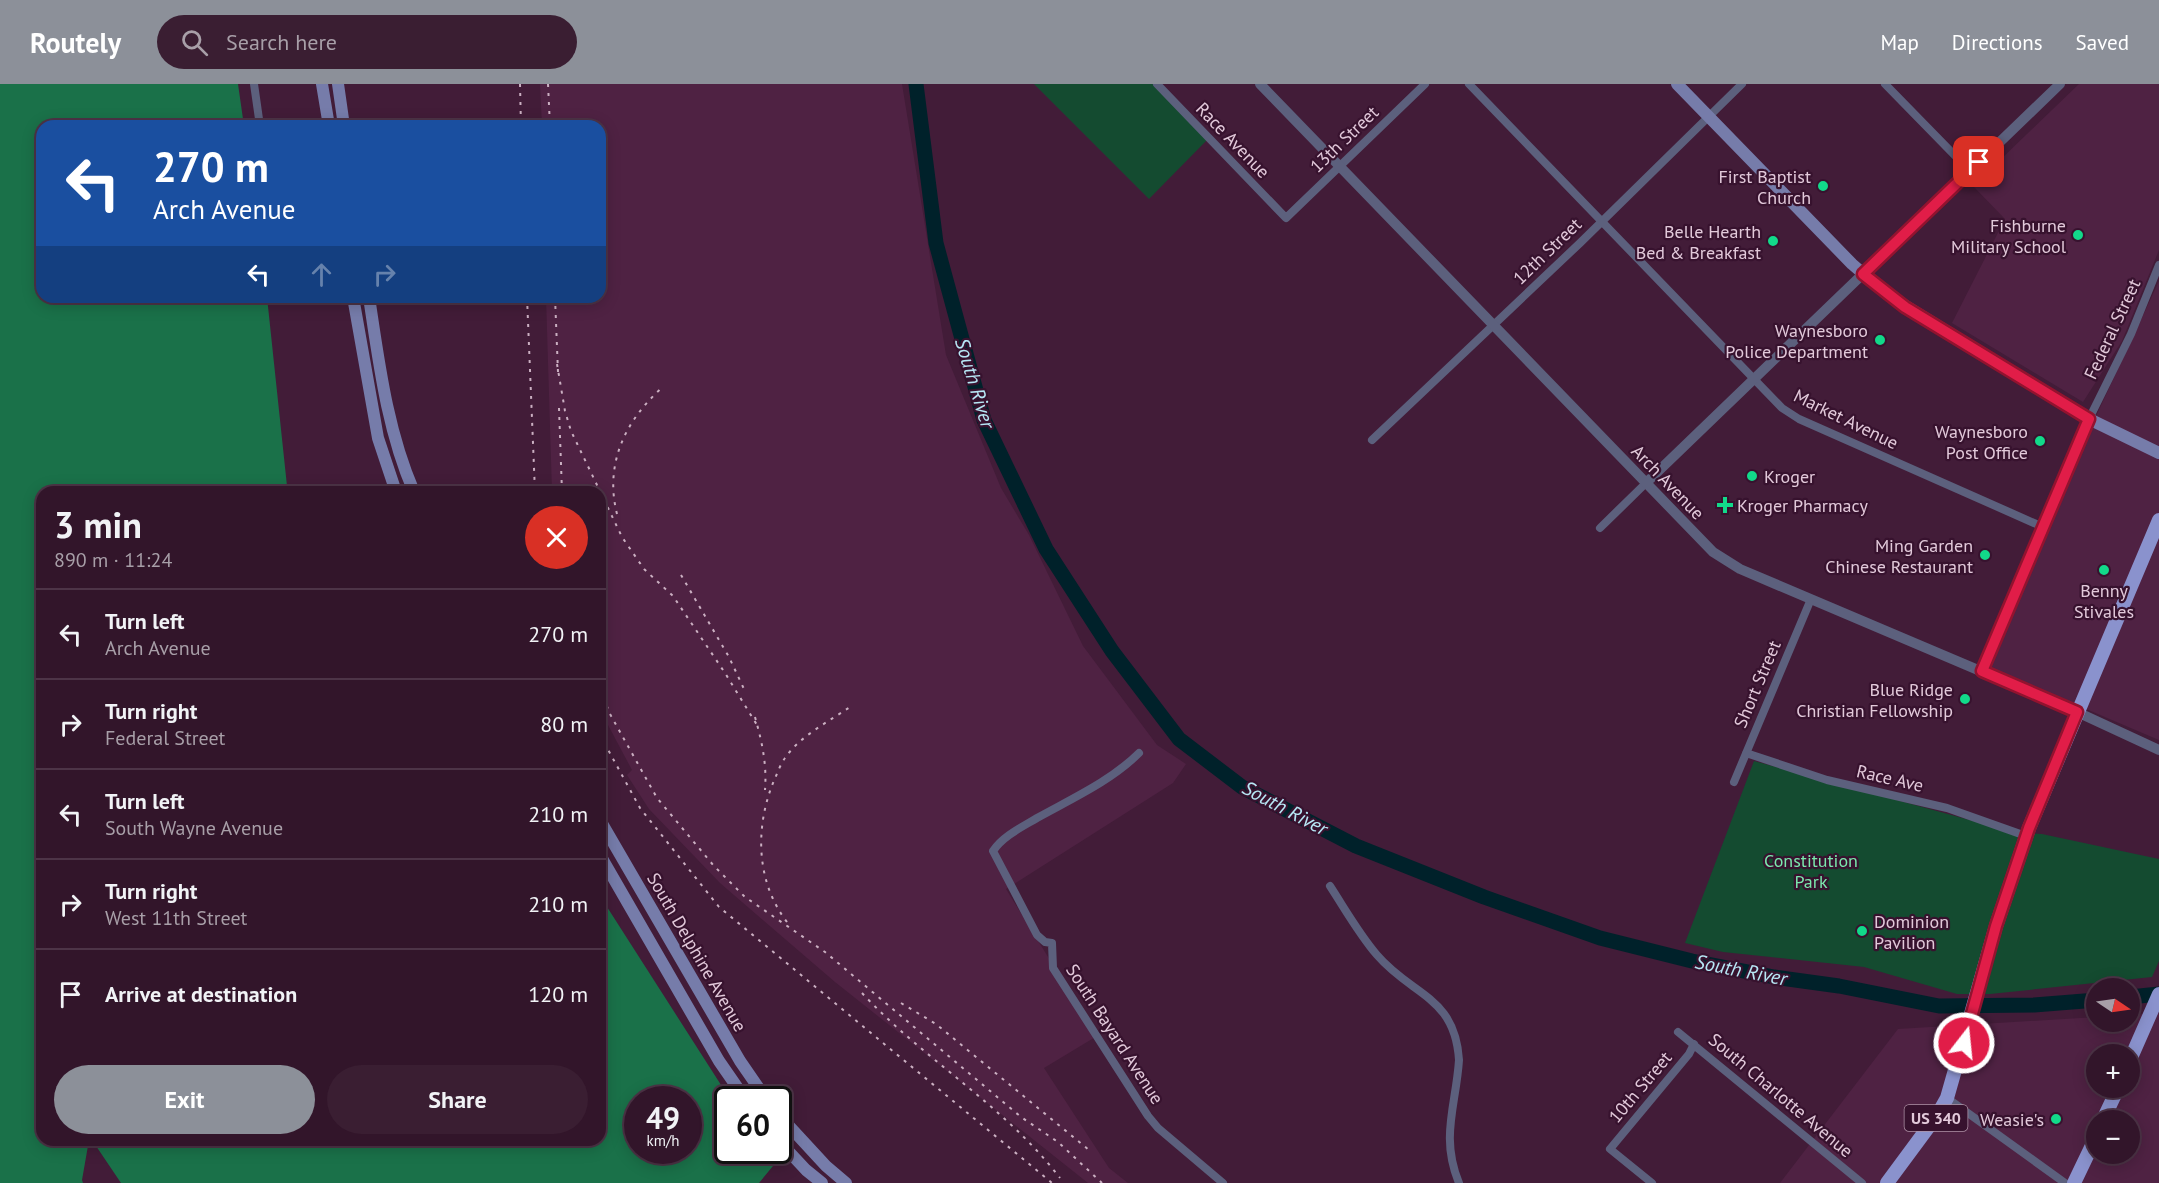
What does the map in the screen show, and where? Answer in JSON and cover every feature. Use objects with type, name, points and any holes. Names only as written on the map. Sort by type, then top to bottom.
[{"type":"main road","points":[[322,84],[328,120]]},
{"type":"main road","points":[[338,84],[343,120]]},
{"type":"main road","points":[[1677,84],[1863,274],[1905,307],[2089,419],[2159,453]]},
{"type":"main road","points":[[354,303],[378,438],[394,486]]},
{"type":"main road","points":[[370,303],[391,427],[412,486]]},
{"type":"main road","name":"US 340","points":[[1887,1183],[1938,1114],[1947,1098],[1988,954],[2026,836],[2159,520]]},
{"type":"main road","name":"South Delphine Avenue","points":[[606,830],[740,1061],[757,1086]]},
{"type":"main road","name":"South Delphine Avenue","points":[[606,865],[719,1061],[736,1086]]},
{"type":"main road","points":[[2137,1044],[2158,996]]},
{"type":"main road","points":[[792,1129],[826,1166],[846,1183]]},
{"type":"main road","points":[[792,1155],[822,1183]]},
{"type":"main road","points":[[2074,1183],[2086,1158]]},
{"type":"street","points":[[254,84],[259,120]]},
{"type":"street","name":"Race Avenue","points":[[1156,84],[1286,218]]},
{"type":"street","name":"Arch Avenue","points":[[1260,84],[1713,552],[1727,562],[2077,712],[2159,750]]},
{"type":"street","name":"13th Street","points":[[1286,218],[1425,84]]},
{"type":"street","name":"Market Avenue","points":[[1469,84],[1782,408],[1799,419],[2043,526]]},
{"type":"street","name":"12th Street","points":[[1372,440],[1742,84]]},
{"type":"street","points":[[1885,84],[1970,171]]},
{"type":"street","points":[[1600,528],[2060,84]]},
{"type":"street","name":"Federal Street","points":[[1982,671],[2089,419],[2131,334],[2159,265]]},
{"type":"street","name":"Short Street","points":[[1734,782],[1811,599]]},
{"type":"street","name":"South Bayard Avenue","points":[[1139,753],[1099,782],[1021,828],[993,851],[1036,935],[1045,942],[1052,943],[1053,968],[1148,1116],[1158,1128],[1223,1183]]},
{"type":"street","name":"Race Ave","points":[[1746,753],[1827,780],[1947,808],[2026,836]]},
{"type":"street","points":[[1330,886],[1377,956],[1438,1006],[1452,1025],[1459,1060],[1449,1139],[1452,1164],[1459,1183]]},
{"type":"street","name":"South Charlotte Avenue","points":[[1678,1032],[1815,1147],[1862,1183]]},
{"type":"street","name":"10th Street","points":[[1652,1183],[1610,1149],[1689,1054],[1694,1044]]},
{"type":"street","points":[[1947,1098],[2065,1183]]},
{"type":"shaded area","points":[[540,84],[902,84],[946,355],[1001,488],[1029,535],[1083,646],[1157,745],[1186,764],[1173,783],[1006,889],[1097,1036],[1044,1068],[1109,1168],[1128,1183],[1088,1183],[835,982],[720,883],[649,809],[627,775],[632,770],[606,721],[606,486],[552,486],[546,303],[606,303],[606,120],[542,120]]},
{"type":"shaded area","name":"Fishburne Military School","points":[[2079,84],[2159,84],[2159,250],[2122,341],[2083,402],[1952,323],[2005,219],[1973,186]]},
{"type":"shaded area","points":[[2159,281],[2159,740],[1990,668],[2083,444]]},
{"type":"shaded area","points":[[2159,1013],[2159,1183],[1780,1183],[1898,1029],[2086,1018],[2086,1032],[2140,1032],[2140,1014]]},
{"type":"green space","points":[[0,84],[238,84],[243,120],[36,120],[36,303],[268,303],[287,486],[36,486],[36,1146],[88,1146],[83,1183],[0,1183]]},
{"type":"green space","points":[[1034,84],[1153,84],[1208,139],[1149,199]]},
{"type":"green space","name":"Constitution Park","points":[[1754,761],[2017,833],[2042,834],[2159,859],[2159,961],[2152,977],[2086,978],[2086,984],[1990,994],[1957,994],[1864,967],[1723,952],[1685,943]]},
{"type":"green space","points":[[606,905],[722,1086],[714,1086],[714,1164],[772,1164],[773,1166],[759,1183],[121,1183],[96,1146],[606,1146]]},
{"type":"waterway","name":"South River","points":[[916,84],[936,243],[984,420],[1046,549],[1112,651],[1179,739],[1242,787],[1356,846],[1484,897],[1600,938],[1692,961],[1939,1006],[2034,1005],[2086,1001]]},
{"type":"waterway","name":"South River","points":[[2140,996],[2159,994]]},
{"type":"railway","points":[[520,84],[521,120]]},
{"type":"railway","points":[[548,84],[550,120]]},
{"type":"railway","points":[[527,303],[535,486]]},
{"type":"railway","points":[[555,303],[558,372]]},
{"type":"railway","points":[[557,364],[571,431],[597,486]]},
{"type":"railway","points":[[617,514],[614,477],[621,443],[639,413],[664,386]]},
{"type":"railway","points":[[559,408],[562,486]]},
{"type":"railway","points":[[606,504],[622,537],[644,569],[673,596],[757,725]]},
{"type":"railway","points":[[681,575],[729,657],[744,689]]},
{"type":"railway","points":[[606,704],[657,798],[714,866],[745,897],[825,952],[1021,1117],[1058,1142],[1102,1183]]},
{"type":"railway","points":[[787,922],[769,890],[764,872],[761,836],[767,800],[780,767],[791,750],[815,730],[850,707]]},
{"type":"railway","points":[[755,717],[763,753],[765,790]]},
{"type":"railway","points":[[606,746],[640,808],[719,907],[1052,1183]]},
{"type":"railway","points":[[862,993],[911,1040],[1014,1128],[1060,1178]]},
{"type":"railway","points":[[901,1003],[936,1024],[1089,1150]]},
{"type":"place","name":"First Baptist Church","points":[[1823,186]]},
{"type":"place","name":"Fishburne Military School","points":[[2078,235]]},
{"type":"place","name":"Belle Hearth Bed & Breakfast","points":[[1773,241]]},
{"type":"place","name":"Waynesboro Police Department","points":[[1880,340]]},
{"type":"place","name":"Waynesboro Post Office","points":[[2040,441]]},
{"type":"place","name":"Kroger","points":[[1752,476]]},
{"type":"place","name":"Kroger Pharmacy","points":[[1725,505]]},
{"type":"place","name":"Ming Garden Chinese Restaurant","points":[[1985,555]]},
{"type":"place","name":"Benny Stivales","points":[[2104,570]]},
{"type":"place","name":"Blue Ridge Christian Fellowship","points":[[1965,699]]},
{"type":"place","name":"Dominion Pavilion","points":[[1862,931]]},
{"type":"place","name":"Weasie's","points":[[2056,1119]]},
{"type":"route","points":[[1964,1043],[1996,926],[2029,828],[2077,712],[1982,671],[2089,419],[1905,307],[1863,274],[1979,162]]}]
